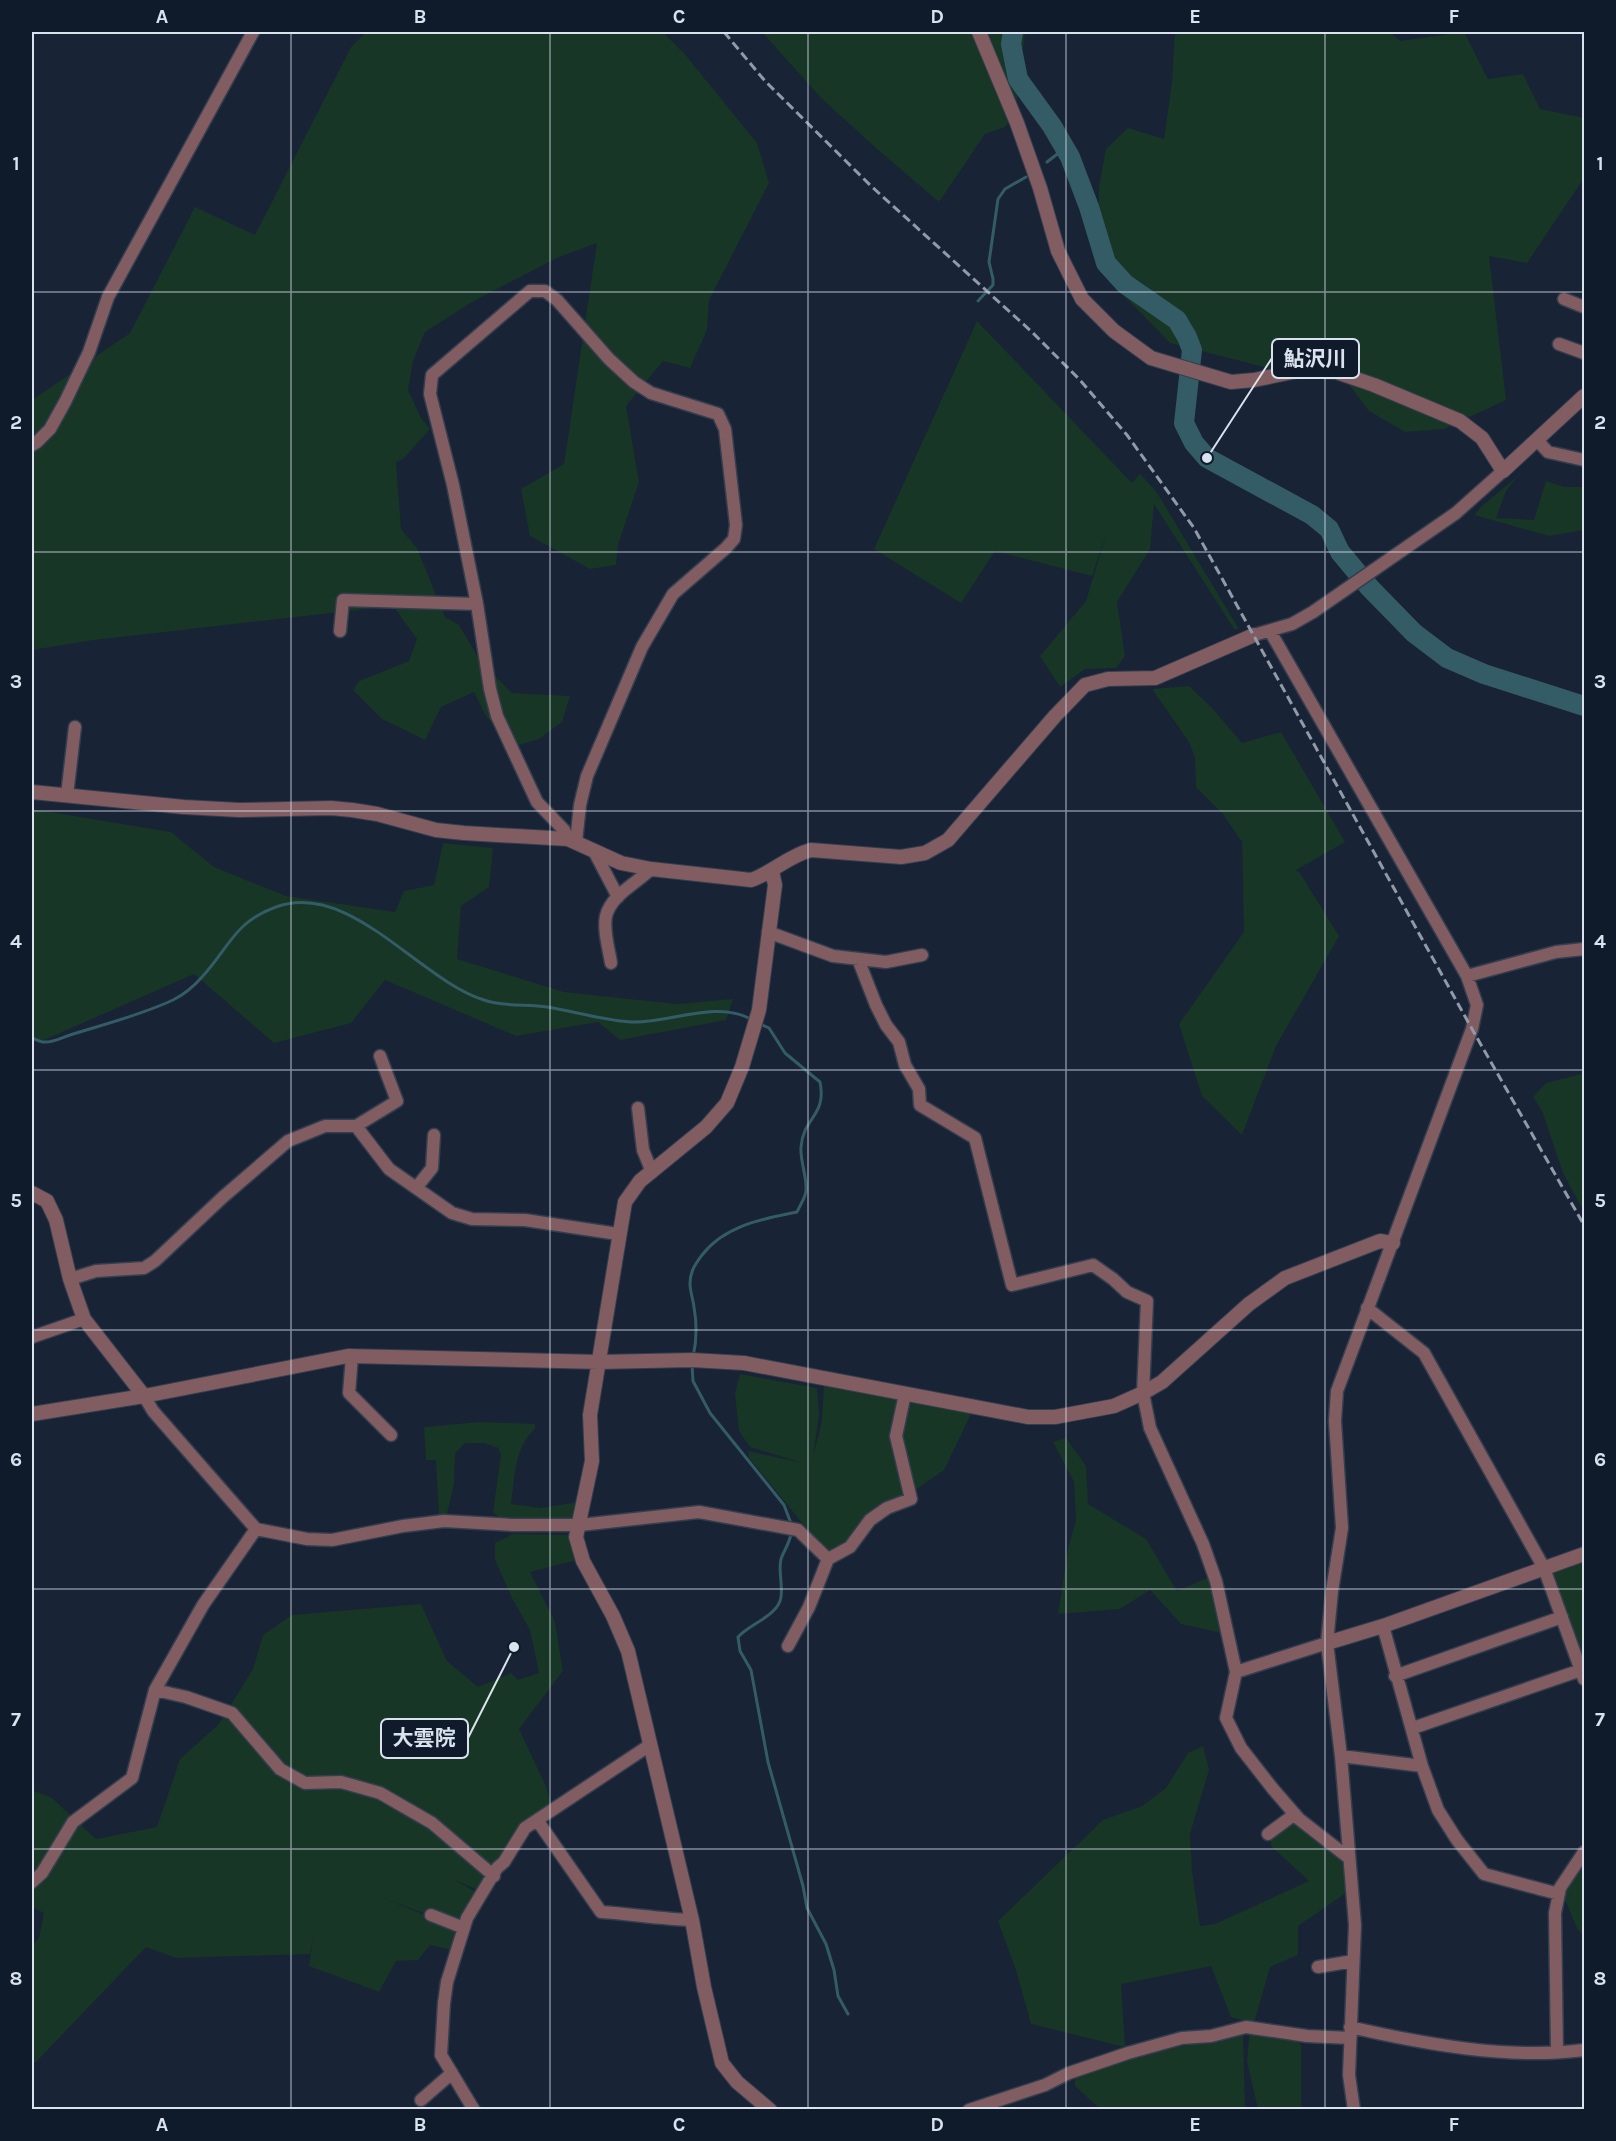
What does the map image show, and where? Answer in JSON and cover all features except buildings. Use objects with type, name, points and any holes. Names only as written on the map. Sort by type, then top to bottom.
[{"type":"street","points":[[32,445],[50,429],[65,402],[89,352],[108,297],[254,32]]},
{"type":"street","points":[[979,32],[1017,123],[1040,188],[1058,251],[1082,299],[1114,331],[1151,358],[1231,382],[1254,380],[1302,370],[1336,372],[1374,385],[1460,421],[1482,438],[1503,471]]},
{"type":"street","points":[[530,291],[545,291],[557,300],[609,359],[634,382],[651,393],[718,414],[725,429],[736,525],[734,539],[726,548],[674,594],[642,647],[587,776],[572,840],[537,802],[497,716],[490,689],[477,604],[453,485],[430,394],[432,375],[530,291]]},
{"type":"street","points":[[1564,299],[1584,307]]},
{"type":"street","points":[[1559,344],[1584,354]]},
{"type":"street","points":[[32,792],[195,808],[239,810],[331,808],[377,814],[436,830],[572,840],[621,863],[651,869],[751,880],[811,850],[901,857],[925,854],[948,840],[1055,716],[1085,685],[1108,679],[1155,678],[1254,634],[1292,624],[1456,513],[1584,396]]},
{"type":"street","points":[[1537,440],[1548,452],[1584,460]]},
{"type":"street","points":[[340,631],[343,600],[477,604]]},
{"type":"street","points":[[1270,631],[1467,976],[1477,1005],[1476,1017],[1337,1391],[1335,1421],[1342,1527],[1327,1643],[1341,1756],[1355,1926],[1349,2075],[1354,2109]]},
{"type":"street","points":[[67,795],[75,727]]},
{"type":"street","points":[[594,851],[618,897]]},
{"type":"street","points":[[611,963],[606,915],[613,902],[651,869]]},
{"type":"street","points":[[770,2109],[737,2082],[722,2062],[704,1987],[692,1920],[628,1651],[613,1616],[583,1562],[576,1537],[592,1461],[591,1415],[618,1234],[625,1202],[640,1180],[706,1127],[727,1103],[742,1067],[759,1010],[775,885],[772,871]]},
{"type":"street","points":[[768,932],[832,956],[886,962],[922,956]]},
{"type":"street","points":[[1467,976],[1556,952],[1584,949]]},
{"type":"street","points":[[858,959],[876,1005],[886,1025],[899,1042],[905,1065],[919,1089],[920,1105],[975,1138],[1012,1285],[1093,1265],[1113,1278],[1127,1292],[1147,1301],[1143,1393],[1150,1428],[1203,1544],[1216,1581],[1236,1672],[1226,1718],[1241,1748],[1294,1814],[1349,1858]]},
{"type":"street","points":[[70,1279],[96,1271],[144,1268],[155,1261],[223,1197],[288,1141],[325,1126],[356,1126],[397,1101],[380,1056]]},
{"type":"street","points":[[638,1108],[643,1150],[652,1172]]},
{"type":"street","points":[[356,1126],[389,1169],[452,1213],[472,1219],[525,1221],[618,1234]]},
{"type":"street","points":[[416,1188],[432,1168],[434,1135]]},
{"type":"street","points":[[32,1193],[47,1200],[56,1220],[70,1279],[84,1319],[144,1396],[153,1411],[256,1529],[307,1539],[332,1540],[403,1526],[444,1521],[513,1525],[580,1525],[699,1512],[798,1530],[828,1559]]},
{"type":"street","points":[[32,1414],[144,1396],[352,1356],[598,1362],[692,1360],[744,1363],[1028,1417],[1055,1417],[1114,1406],[1143,1393],[1162,1382],[1249,1304],[1285,1278],[1380,1241],[1393,1243]]},
{"type":"street","points":[[1367,1308],[1424,1353],[1545,1568],[1583,1675],[1413,1728]]},
{"type":"street","points":[[32,1337],[84,1319]]},
{"type":"street","points":[[352,1356],[349,1393],[391,1436]]},
{"type":"street","points":[[788,1646],[809,1607],[828,1559],[850,1547],[873,1518],[887,1508],[910,1499],[896,1436],[905,1394]]},
{"type":"street","points":[[32,1882],[42,1874],[73,1822],[132,1778],[155,1690],[203,1605],[256,1529]]},
{"type":"street","points":[[1236,1672],[1383,1626],[1584,1554]]},
{"type":"street","points":[[1395,1676],[1562,1617]]},
{"type":"street","points":[[1383,1626],[1395,1676],[1413,1728],[1422,1766],[1438,1810],[1457,1840],[1484,1874],[1559,1894]]},
{"type":"street","points":[[155,1690],[186,1697],[232,1713],[280,1769],[305,1783],[341,1782],[380,1793],[432,1823],[494,1875]]},
{"type":"street","points":[[474,2109],[441,2055],[447,1982],[467,1918],[525,1828],[650,1744]]},
{"type":"street","points":[[1341,1756],[1422,1766]]},
{"type":"street","points":[[1268,1834],[1294,1814]]},
{"type":"street","points":[[537,1820],[601,1912],[660,1919],[692,1920]]},
{"type":"street","points":[[1557,2052],[1555,1913],[1560,1888],[1584,1852]]},
{"type":"street","points":[[431,1915],[464,1928]]},
{"type":"street","points":[[1318,1967],[1353,1960]]},
{"type":"street","points":[[969,2109],[1045,2085],[1069,2073],[1128,2053],[1182,2038],[1211,2036],[1246,2027],[1307,2036],[1350,2032],[1420,2043],[1509,2051],[1584,2050]]},
{"type":"street","points":[[421,2100],[452,2073]]},
{"type":"green space","points":[[366,32],[662,32],[683,52],[757,143],[769,183],[709,300],[707,330],[690,368],[663,361],[626,406],[639,482],[618,545],[616,565],[590,569],[530,536],[521,489],[564,464],[597,243],[557,258],[472,302],[425,332],[413,361],[408,390],[421,418],[430,429],[403,459],[396,462],[401,529],[417,548],[445,617],[459,625],[481,662],[512,693],[570,696],[562,722],[539,739],[512,747],[486,716],[474,692],[441,707],[425,740],[382,719],[353,690],[359,681],[409,661],[417,639],[393,606],[94,640],[32,650],[32,400],[130,333],[195,207],[255,235],[351,47]]},
{"type":"green space","points":[[762,32],[1025,32],[1015,115],[1005,127],[985,134],[939,202],[821,98]]},
{"type":"green space","points":[[1175,32],[1390,32],[1400,41],[1464,32],[1488,79],[1523,74],[1540,109],[1584,118],[1584,178],[1527,263],[1489,256],[1506,400],[1444,429],[1405,432],[1369,411],[1341,374],[1272,369],[1170,343],[1098,269],[1099,186],[1106,149],[1128,128],[1164,139],[1172,82]]},
{"type":"green space","points":[[977,321],[1132,483],[1140,474],[1156,491],[1239,629],[1234,629],[1154,504],[1150,549],[1117,602],[1125,656],[1116,668],[1085,669],[1060,687],[1040,656],[1086,601],[1107,532],[1092,576],[995,551],[961,603],[874,549]]},
{"type":"green space","points":[[1518,476],[1506,491],[1496,518],[1534,520],[1546,481],[1564,487],[1582,487],[1584,484],[1584,530],[1549,536],[1474,515]]},
{"type":"green space","points":[[1189,686],[1212,708],[1242,743],[1281,732],[1345,842],[1296,870],[1339,936],[1276,1046],[1242,1135],[1202,1096],[1179,1024],[1244,932],[1242,839],[1241,841],[1223,814],[1196,787],[1195,757],[1189,742],[1152,689]]},
{"type":"green space","points":[[32,809],[171,832],[214,867],[286,896],[395,912],[404,891],[434,885],[443,843],[493,848],[489,887],[461,906],[457,959],[564,992],[677,1004],[733,999],[726,1020],[620,1040],[598,1022],[516,1036],[385,980],[351,1023],[274,1043],[194,974],[42,1041],[32,1037]]},
{"type":"green space","points":[[1584,1065],[1584,1212],[1563,1173],[1542,1111],[1533,1097],[1546,1083],[1581,1074]]},
{"type":"green space","points":[[740,1374],[817,1388],[819,1415],[813,1457],[822,1421],[824,1382],[972,1412],[944,1470],[901,1500],[831,1558],[749,1458],[748,1451],[803,1463],[750,1447],[739,1431],[735,1393]]},
{"type":"green space","points":[[479,1422],[535,1424],[535,1429],[528,1436],[519,1454],[511,1504],[540,1508],[579,1502],[573,1525],[502,1520],[493,1512],[501,1455],[498,1448],[484,1443],[465,1443],[455,1454],[454,1484],[447,1514],[439,1515],[436,1460],[426,1460],[424,1427]]},
{"type":"green space","points":[[1066,1438],[1086,1466],[1088,1504],[1146,1539],[1177,1591],[1212,1576],[1222,1633],[1181,1624],[1150,1590],[1120,1609],[1058,1614],[1068,1549],[1076,1520],[1074,1482],[1053,1442]]},
{"type":"green space","points":[[513,1534],[577,1535],[581,1559],[530,1572],[555,1622],[563,1671],[519,1729],[545,1784],[552,1807],[538,1820],[480,1891],[453,1879],[480,1894],[464,1928],[383,1898],[462,1930],[455,1951],[430,1945],[418,1960],[396,1961],[379,1992],[309,1966],[314,1933],[310,1954],[176,1958],[146,1947],[36,2062],[32,2062],[32,1946],[39,1938],[44,1913],[32,1907],[32,1790],[52,1798],[96,1839],[157,1827],[180,1759],[219,1724],[253,1669],[263,1635],[292,1615],[421,1604],[447,1661],[478,1687],[511,1673],[518,1680],[539,1673],[530,1630],[495,1560],[495,1543]]},
{"type":"green space","points":[[1584,1553],[1584,1667],[1547,1567]]},
{"type":"green space","points":[[1203,1746],[1209,1770],[1190,1834],[1192,1871],[1200,1926],[1215,1924],[1309,1881],[1271,1846],[1270,1830],[1289,1816],[1341,1860],[1349,1891],[1298,1926],[1298,1955],[1270,1967],[1254,2023],[1231,2017],[1211,1966],[1121,1984],[1125,2047],[1031,2024],[1016,1970],[998,1921],[1103,1820],[1142,1806],[1166,1788],[1188,1753]]},
{"type":"green space","points":[[1584,1856],[1584,1936],[1577,1928],[1560,1888]]},
{"type":"green space","points":[[1279,2024],[1301,2045],[1301,2109],[1258,2109],[1247,2062],[1250,2027]]},
{"type":"green space","points":[[1243,2032],[1245,2109],[1100,2109],[1075,2086],[1075,2076],[1165,2050]]},
{"type":"waterway","points":[[1013,32],[1011,44],[1018,79],[1052,126],[1070,157],[1089,207],[1106,263],[1125,284],[1177,320],[1187,337],[1192,350],[1184,423],[1194,443],[1207,458],[1312,515],[1329,529],[1340,552],[1370,588],[1414,633],[1447,658],[1484,674],[1584,706]]},
{"type":"waterway","points":[[1047,162],[1065,148]]},
{"type":"waterway","points":[[978,301],[993,285],[989,262],[998,199],[1005,189],[1026,177]]},
{"type":"waterway","points":[[32,1038],[42,1042],[54,1041],[136,1015],[173,1000],[199,980],[233,937],[251,920],[276,907],[304,902],[331,907],[357,919],[459,989],[491,1002],[547,1007],[632,1022],[708,1012],[737,1014],[751,1019]]},
{"type":"waterway","points":[[693,1357],[696,1326],[690,1279],[697,1262],[711,1245],[733,1230],[758,1221],[797,1212],[806,1193],[801,1147],[806,1129],[818,1110],[820,1082],[785,1053],[769,1028],[760,1024]]},
{"type":"waterway","points":[[692,1364],[693,1381],[710,1413],[784,1505],[792,1526]]},
{"type":"waterway","points":[[791,1533],[780,1564],[781,1597],[779,1603],[770,1614],[738,1637],[740,1651],[751,1670],[768,1762],[803,1886],[807,1908],[826,1944],[834,1970],[838,1996],[848,2014]]},
{"type":"railway","points":[[724,32],[765,81],[871,186],[1032,332],[1080,380],[1127,435],[1194,528],[1472,1029],[1584,1225]]},
{"type":"place","name":"鮎沢川","points":[[1207,458]]},
{"type":"place","name":"大雲院","points":[[514,1647]]}]
